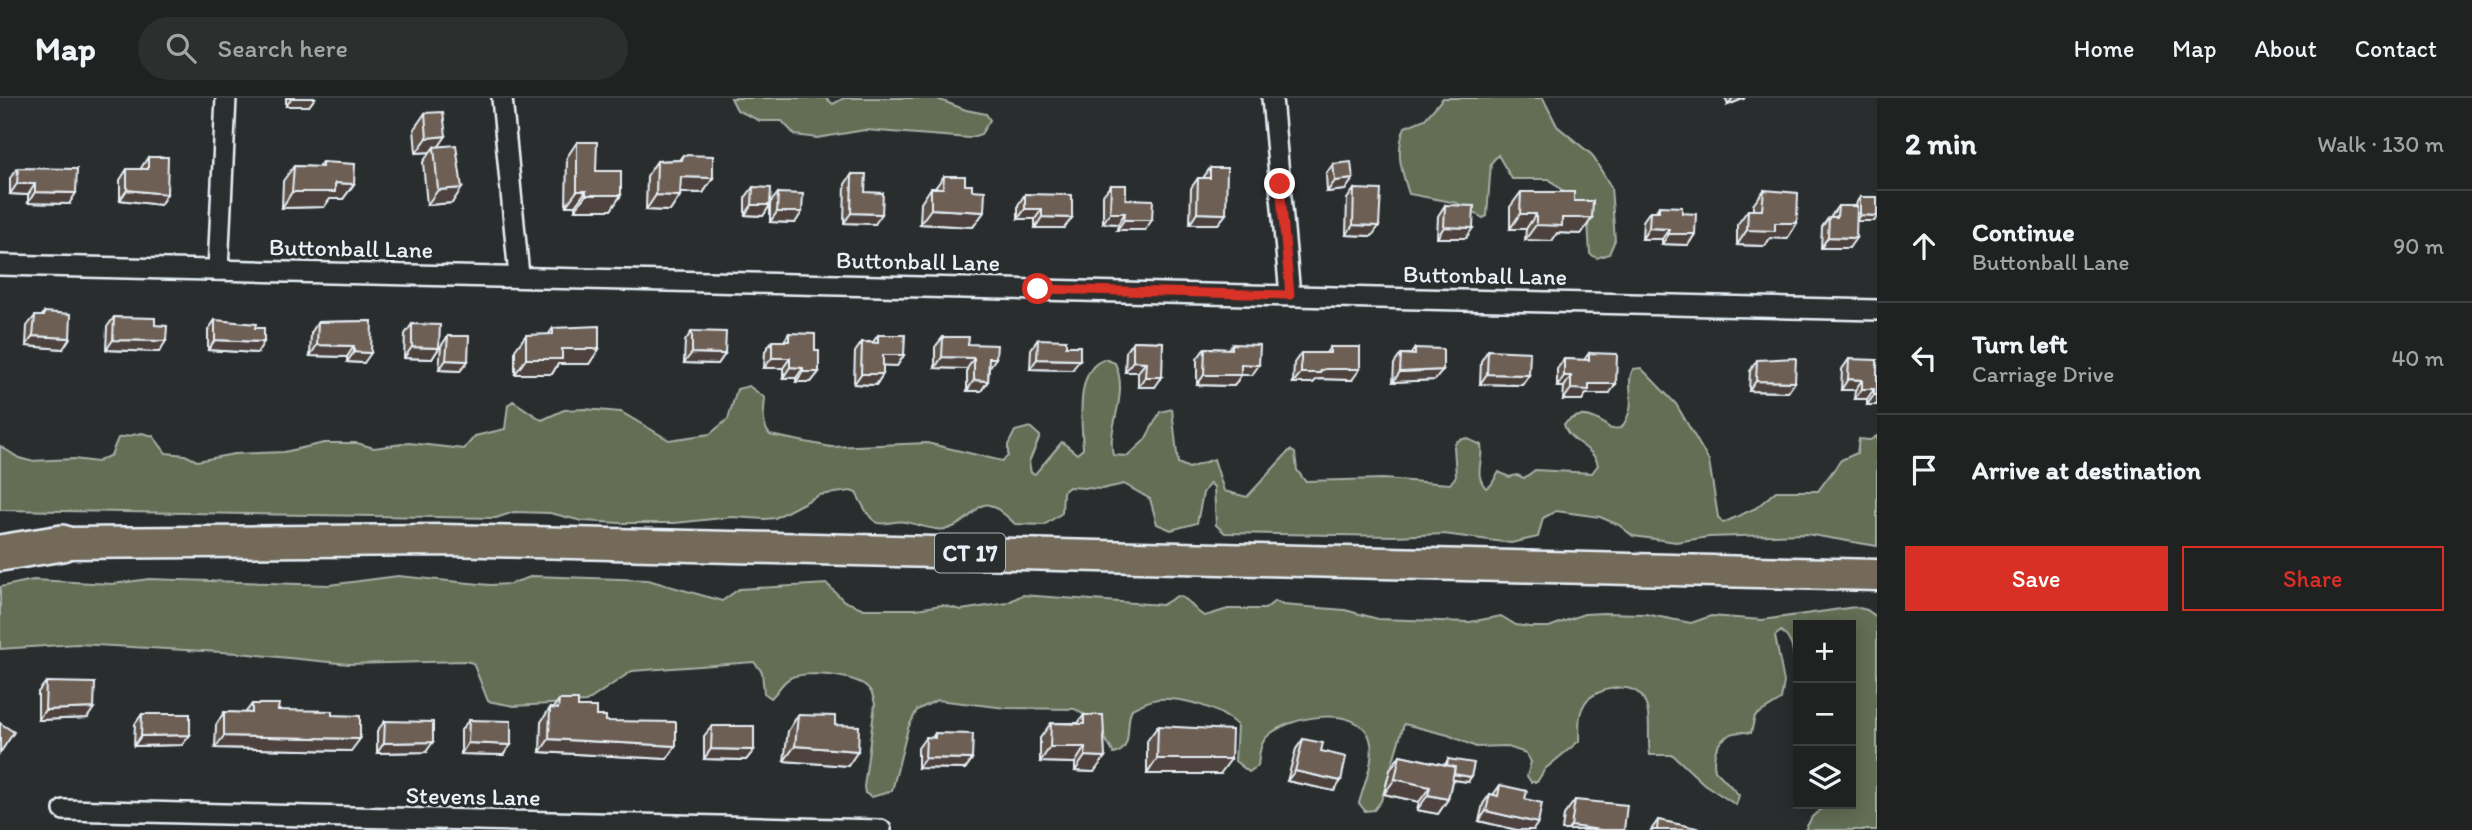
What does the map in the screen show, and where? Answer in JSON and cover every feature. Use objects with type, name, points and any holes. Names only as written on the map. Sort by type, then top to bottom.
[{"type":"highway","name":"CT 17","points":[[0,534],[62,543]]},
{"type":"highway","name":"CT 17","points":[[0,553],[62,543]]},
{"type":"main road","name":"CT 17","points":[[62,543],[444,540],[1877,575]]},
{"type":"street","points":[[218,270],[226,98]]},
{"type":"street","points":[[502,98],[519,276]]},
{"type":"street","points":[[1272,98],[1290,295]]},
{"type":"street","name":"Buttonball Lane","points":[[0,265],[1877,310]]},
{"type":"street","name":"Stevens Lane","points":[[64,810],[201,822],[881,830]]},
{"type":"green space","points":[[731,98],[826,98],[833,104],[844,98],[935,98],[966,110],[986,114],[990,120],[981,134],[969,138],[865,130],[817,138],[795,135],[782,121],[760,121],[737,110]]},
{"type":"green space","points":[[1443,98],[1543,98],[1557,126],[1592,155],[1611,187],[1615,240],[1609,254],[1597,258],[1590,254],[1588,221],[1574,201],[1549,179],[1512,179],[1498,155],[1491,163],[1487,216],[1483,218],[1457,203],[1409,194],[1400,153],[1405,127],[1425,119]]},
{"type":"green space","points":[[1105,359],[1115,363],[1120,388],[1112,433],[1113,455],[1128,456],[1145,440],[1160,412],[1172,409],[1178,463],[1189,468],[1214,459],[1224,491],[1247,497],[1290,450],[1295,453],[1297,470],[1305,481],[1383,479],[1450,484],[1456,476],[1454,446],[1457,441],[1466,438],[1481,445],[1479,472],[1486,488],[1499,472],[1509,477],[1517,475],[1524,478],[1535,470],[1592,473],[1598,465],[1596,459],[1570,436],[1564,424],[1576,417],[1588,416],[1611,429],[1621,428],[1630,411],[1633,369],[1641,368],[1676,404],[1709,461],[1718,517],[1723,523],[1756,508],[1776,491],[1818,491],[1841,460],[1857,453],[1859,439],[1870,440],[1877,436],[1877,546],[1806,534],[1709,537],[1676,542],[1633,536],[1619,525],[1600,517],[1556,511],[1543,518],[1538,537],[1511,543],[1444,534],[1394,536],[1225,533],[1216,525],[1214,487],[1210,483],[1203,493],[1197,523],[1171,530],[1157,524],[1150,499],[1124,484],[1102,489],[1069,487],[1063,492],[1062,513],[1044,525],[1015,524],[993,506],[987,505],[981,506],[963,521],[947,529],[902,522],[878,523],[868,514],[856,493],[851,491],[819,495],[775,518],[732,517],[675,523],[582,521],[550,513],[514,512],[496,518],[0,510],[0,446],[19,458],[30,461],[74,459],[97,462],[111,455],[118,438],[142,433],[153,436],[166,453],[185,455],[197,461],[234,454],[284,452],[324,443],[357,443],[374,448],[409,443],[464,449],[475,436],[505,429],[508,405],[513,401],[542,420],[564,410],[621,412],[669,440],[710,434],[728,419],[737,389],[749,386],[765,398],[764,422],[770,435],[831,447],[927,443],[1002,461],[1008,456],[1008,445],[1015,431],[1030,427],[1040,436],[1029,462],[1031,473],[1035,474],[1062,442],[1077,454],[1083,449],[1081,412],[1084,385],[1095,365]]},
{"type":"green space","points":[[398,576],[490,585],[510,584],[533,576],[648,580],[722,601],[739,589],[827,584],[844,601],[864,609],[916,609],[942,605],[961,610],[1007,603],[1022,595],[1162,605],[1177,596],[1186,599],[1205,616],[1228,609],[1265,609],[1275,601],[1283,605],[1345,610],[1378,619],[1470,622],[1501,616],[1516,625],[1530,627],[1549,627],[1584,614],[1645,614],[1691,623],[1711,616],[1762,620],[1855,607],[1867,610],[1877,617],[1877,830],[1805,830],[1812,817],[1821,809],[1856,809],[1856,620],[1793,620],[1793,653],[1790,641],[1781,631],[1775,636],[1784,682],[1781,700],[1755,716],[1751,733],[1742,732],[1728,736],[1722,740],[1715,753],[1715,770],[1739,795],[1736,805],[1704,784],[1673,755],[1650,755],[1648,713],[1644,700],[1639,693],[1632,690],[1614,688],[1597,693],[1585,703],[1580,717],[1579,741],[1545,769],[1537,782],[1531,782],[1527,776],[1531,762],[1526,753],[1505,746],[1476,747],[1448,735],[1404,724],[1381,801],[1374,810],[1365,811],[1359,803],[1372,755],[1370,739],[1363,728],[1352,721],[1337,717],[1303,719],[1274,731],[1262,745],[1258,766],[1249,772],[1235,761],[1237,725],[1221,713],[1189,702],[1158,699],[1132,709],[1125,747],[1114,754],[1096,723],[1075,709],[1006,708],[937,700],[917,710],[908,728],[892,791],[872,797],[865,793],[864,787],[875,704],[869,689],[843,677],[807,674],[790,678],[771,698],[764,693],[762,672],[754,662],[632,671],[586,702],[514,706],[488,701],[473,663],[465,661],[349,664],[239,653],[77,644],[0,649],[0,587],[33,580],[113,584],[149,579],[329,585]]},
{"type":"building","points":[[443,112],[446,136],[427,138],[425,113]]},
{"type":"building","points":[[577,142],[597,142],[596,171],[621,171],[621,195],[586,195],[586,191],[577,191]]},
{"type":"building","points":[[456,145],[462,188],[438,190],[434,147]]},
{"type":"building","points":[[683,155],[713,156],[713,178],[681,177],[680,196],[656,195],[657,161],[682,160]]},
{"type":"building","points":[[148,157],[168,157],[167,194],[127,190],[127,169],[148,169]]},
{"type":"building","points":[[322,162],[355,164],[354,184],[335,183],[335,192],[292,192],[294,166],[322,167]]},
{"type":"building","points":[[1351,162],[1353,179],[1335,181],[1333,164]]},
{"type":"building","points":[[18,168],[77,169],[76,193],[35,192],[35,184],[17,184]]},
{"type":"building","points":[[1210,168],[1227,168],[1226,214],[1197,213],[1198,178],[1210,178]]},
{"type":"building","points":[[852,174],[866,174],[865,192],[883,193],[882,214],[851,213]]},
{"type":"building","points":[[944,176],[965,176],[965,185],[972,185],[972,190],[985,191],[984,212],[931,209],[931,188],[943,188]]},
{"type":"building","points":[[1111,185],[1126,185],[1126,199],[1153,200],[1152,220],[1124,220],[1125,213],[1110,213]]},
{"type":"building","points":[[753,187],[771,188],[770,205],[752,205]]},
{"type":"building","points":[[1354,189],[1381,190],[1379,226],[1353,225]]},
{"type":"building","points":[[1764,190],[1798,193],[1797,223],[1775,223],[1775,231],[1747,230],[1748,210],[1762,210]]},
{"type":"building","points":[[1521,192],[1574,192],[1574,201],[1593,201],[1592,218],[1562,218],[1562,226],[1536,225],[1536,214],[1520,214]]},
{"type":"building","points":[[778,193],[803,194],[802,212],[777,212]]},
{"type":"building","points":[[1025,194],[1072,195],[1072,218],[1042,217],[1042,209],[1025,209]]},
{"type":"building","points":[[1860,197],[1877,197],[1877,216],[1860,215]]},
{"type":"building","points":[[1445,205],[1474,206],[1473,228],[1444,227]]},
{"type":"building","points":[[1659,206],[1682,207],[1682,213],[1696,214],[1695,234],[1669,234],[1669,229],[1649,228],[1650,211],[1659,211]]},
{"type":"building","points":[[1838,206],[1857,206],[1856,238],[1828,237],[1829,217],[1837,217]]},
{"type":"building","points":[[44,312],[71,314],[70,338],[33,336],[35,316],[44,316]]},
{"type":"building","points":[[114,317],[155,318],[155,325],[167,326],[166,341],[113,340]]},
{"type":"building","points":[[215,320],[256,324],[255,328],[264,328],[264,342],[215,340]]},
{"type":"building","points":[[372,321],[371,353],[354,352],[354,346],[317,345],[318,322]]},
{"type":"building","points":[[412,324],[440,325],[439,348],[412,347]]},
{"type":"building","points":[[599,326],[599,349],[562,349],[562,359],[526,359],[526,335],[553,334],[553,328]]},
{"type":"building","points":[[692,331],[726,332],[725,354],[692,353]]},
{"type":"building","points":[[789,333],[815,334],[815,351],[819,351],[819,372],[803,372],[803,368],[790,367],[790,358],[772,358],[772,341],[789,341]]},
{"type":"building","points":[[878,335],[905,335],[904,355],[883,355],[883,374],[861,374],[862,342],[878,343]]},
{"type":"building","points":[[448,336],[469,336],[468,361],[446,360]]},
{"type":"building","points":[[943,337],[969,337],[968,344],[997,345],[996,358],[989,358],[988,381],[974,380],[974,358],[942,357]]},
{"type":"building","points":[[1038,339],[1066,340],[1066,346],[1080,346],[1080,360],[1037,359]]},
{"type":"building","points":[[1133,341],[1163,342],[1162,377],[1145,377],[1146,362],[1133,361]]},
{"type":"building","points":[[1232,344],[1260,345],[1259,365],[1241,364],[1241,375],[1204,375],[1205,348],[1232,349]]},
{"type":"building","points":[[1330,347],[1360,347],[1360,369],[1326,369],[1320,373],[1301,373],[1301,353],[1330,353]]},
{"type":"building","points":[[1415,348],[1443,349],[1443,370],[1400,372],[1401,354],[1415,355]]},
{"type":"building","points":[[1488,350],[1530,352],[1529,375],[1487,374]]},
{"type":"building","points":[[1589,353],[1617,354],[1616,384],[1589,384],[1589,390],[1571,389],[1571,376],[1564,376],[1564,359],[1589,360]]},
{"type":"building","points":[[1796,358],[1795,382],[1756,381],[1757,360]]},
{"type":"building","points":[[1849,359],[1877,360],[1877,395],[1874,395],[1874,389],[1862,389],[1862,380],[1848,379]]},
{"type":"building","points":[[46,682],[95,683],[94,708],[45,710]]},
{"type":"building","points":[[559,700],[578,700],[578,707],[596,707],[596,716],[606,716],[606,721],[676,722],[676,746],[549,739],[550,708],[558,709]]},
{"type":"building","points":[[252,704],[279,704],[278,710],[332,711],[332,715],[360,716],[360,739],[224,736],[224,712],[252,713]]},
{"type":"building","points":[[142,714],[190,714],[190,735],[141,736]]},
{"type":"building","points":[[798,715],[835,716],[835,725],[859,726],[858,751],[795,746]]},
{"type":"building","points":[[1084,715],[1103,715],[1105,757],[1085,756],[1085,747],[1050,747],[1051,723],[1084,724]]},
{"type":"building","points":[[469,720],[511,721],[511,745],[468,743]]},
{"type":"building","points":[[385,721],[433,722],[433,742],[384,743]]},
{"type":"building","points":[[0,723],[14,732],[0,753]]},
{"type":"building","points":[[712,726],[754,726],[754,750],[711,749]]},
{"type":"building","points":[[1158,726],[1232,730],[1231,759],[1157,759]]},
{"type":"building","points":[[935,733],[973,734],[972,759],[925,758],[926,737],[935,738]]},
{"type":"building","points":[[1303,739],[1323,743],[1321,751],[1346,757],[1341,781],[1295,771]]},
{"type":"building","points":[[1400,755],[1455,767],[1448,799],[1428,795],[1430,787],[1395,779]]},
{"type":"building","points":[[1448,759],[1474,763],[1471,777],[1454,774],[1455,767],[1447,765]]},
{"type":"building","points":[[1500,785],[1527,791],[1525,799],[1542,803],[1538,823],[1486,811],[1490,794],[1498,796]]},
{"type":"building","points":[[1575,800],[1627,805],[1624,830],[1571,826]]},
{"type":"building","points":[[1658,820],[1702,829],[1702,830],[1657,830]]},
{"type":"route","points":[[1038,289],[1290,295],[1280,184]]}]
